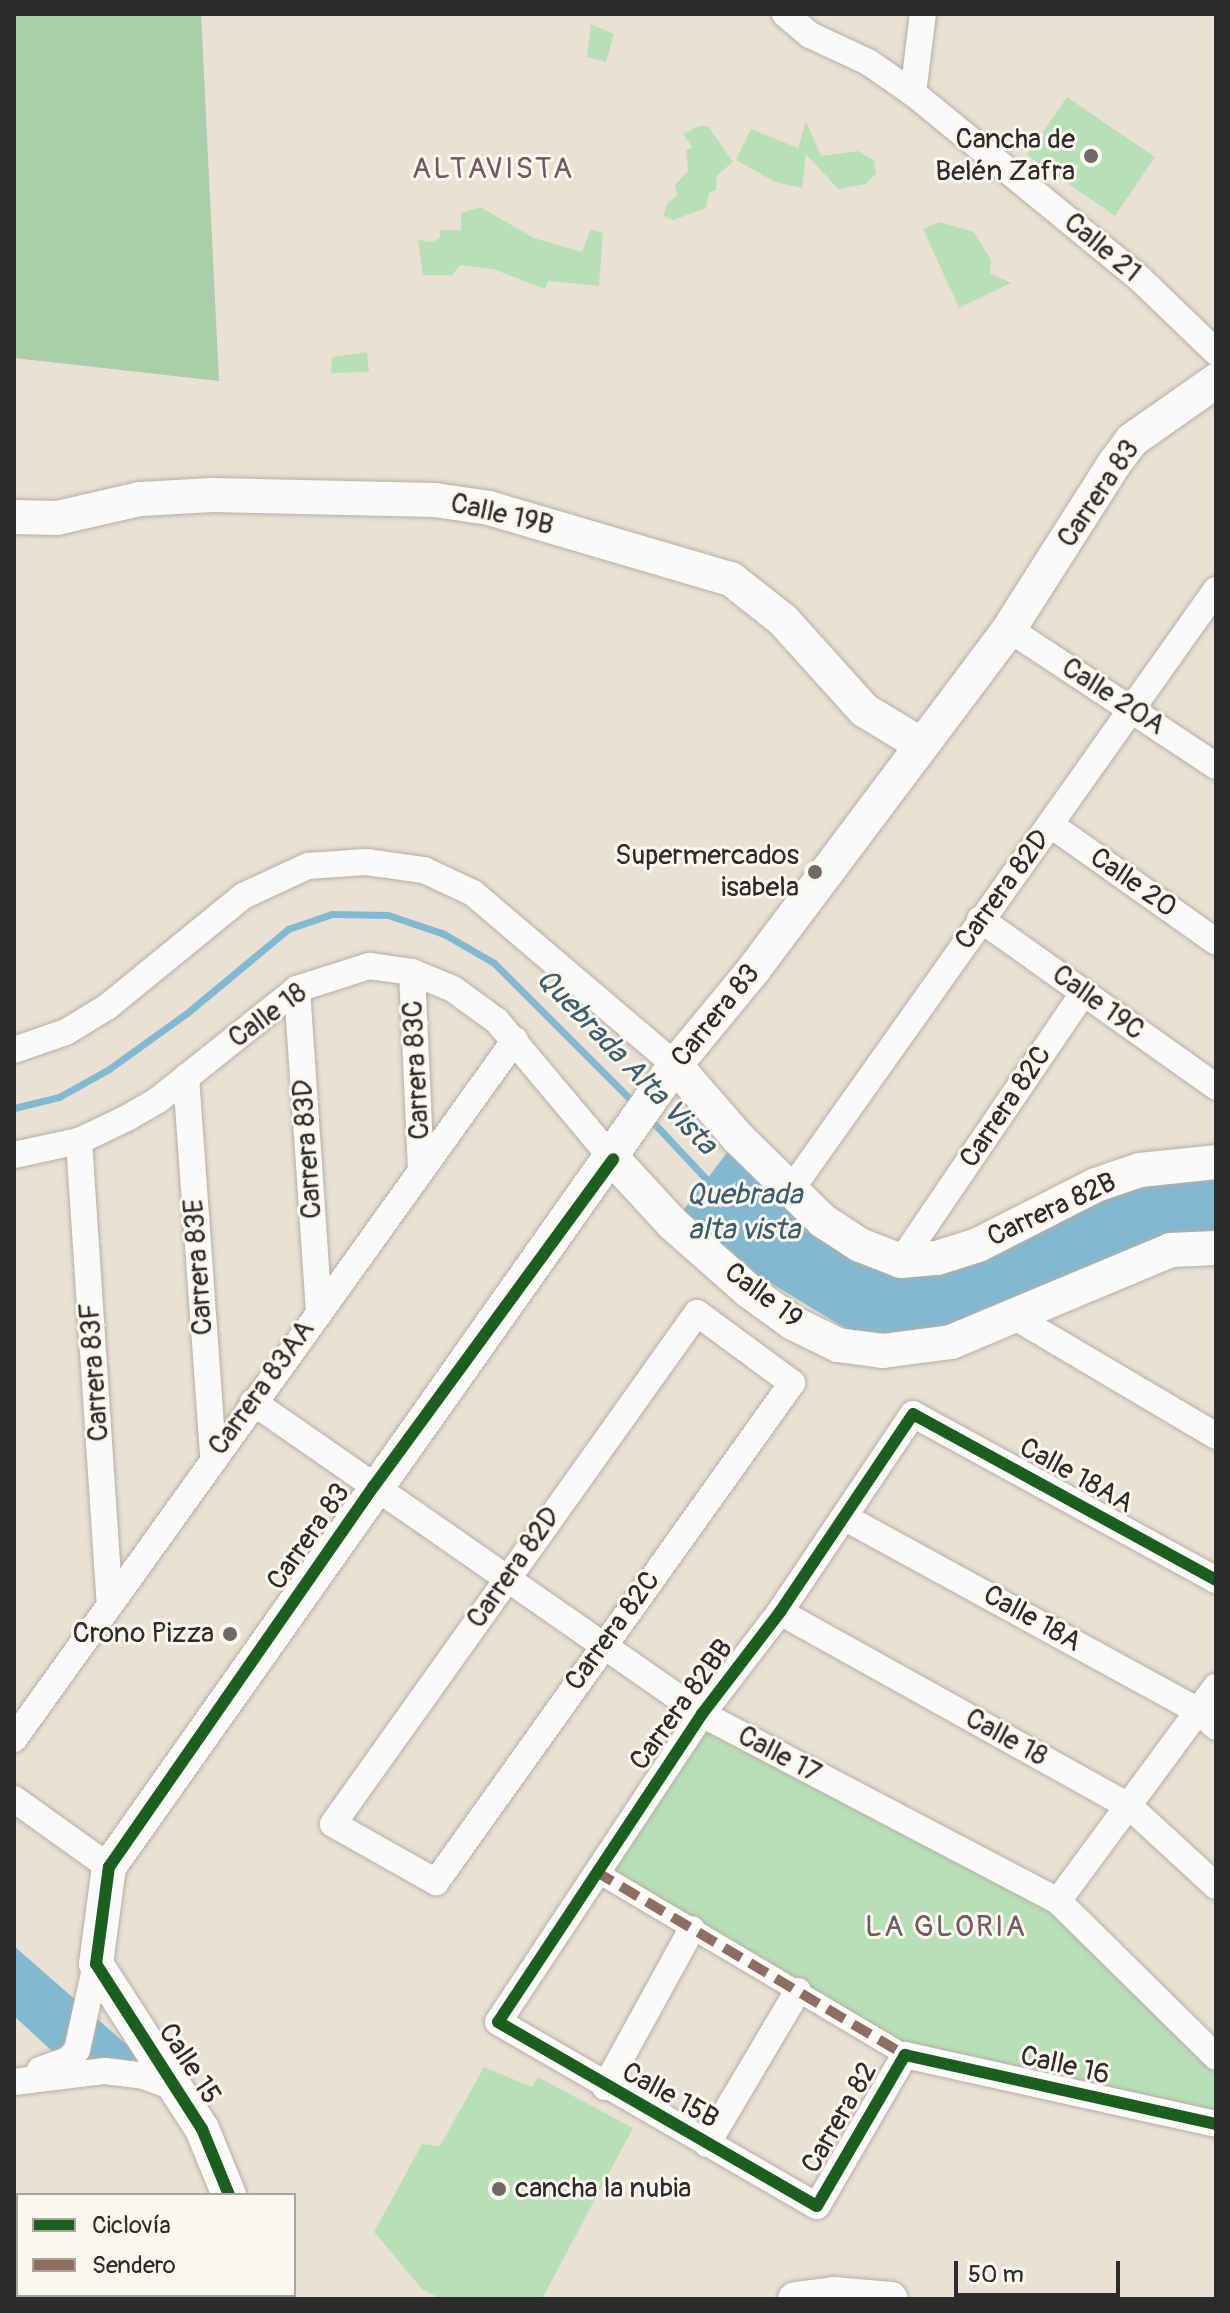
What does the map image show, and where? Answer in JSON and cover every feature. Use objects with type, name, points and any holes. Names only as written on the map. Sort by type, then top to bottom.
[{"type":"street","name":"Calle 21","points":[[785,14],[810,35],[868,62],[913,93],[1139,278],[1216,352]]},
{"type":"street","points":[[913,93],[923,14]]},
{"type":"street","name":"Carrera 83","points":[[17,2076],[68,2060],[77,2050],[96,1964],[109,1867],[374,1486],[621,1147],[675,1065],[754,969],[1009,629],[1132,440],[1216,381]]},
{"type":"street","name":"Calle 19B","points":[[14,517],[57,518],[140,499],[213,495],[435,500],[489,508],[731,579],[783,620],[864,710],[920,744]]},
{"type":"street","name":"Carrera 82D","points":[[790,1191],[980,919],[1135,710],[1216,590]]},
{"type":"street","name":"Calle 20A","points":[[1009,629],[1216,766]]},
{"type":"street","name":"Calle 20","points":[[1051,825],[1216,942]]},
{"type":"street","points":[[14,1050],[66,1032],[107,1007],[243,896],[308,866],[332,862],[400,864],[450,879],[589,989],[675,1065],[790,1191],[860,1245],[901,1261]]},
{"type":"street","name":"Calle 19C","points":[[980,919],[1216,1087]]},
{"type":"street","name":"Calle 18","points":[[14,1155],[79,1141],[158,1100],[297,989],[369,966],[412,972],[453,989],[515,1040],[621,1147]]},
{"type":"street","name":"Carrera 83C","points":[[412,972],[421,1168]]},
{"type":"street","name":"Carrera 83D","points":[[297,989],[319,1309]]},
{"type":"street","name":"Carrera 82C","points":[[901,1261],[1084,992]]},
{"type":"street","name":"Carrera 83AA","points":[[14,1739],[213,1456],[515,1040]]},
{"type":"street","name":"Carrera 83E","points":[[186,1077],[213,1456]]},
{"type":"street","name":"Carrera 83F","points":[[79,1141],[110,1603]]},
{"type":"street","name":"Calle 19","points":[[621,1147],[673,1224],[793,1323],[838,1345],[883,1351],[951,1342],[1015,1317]]},
{"type":"street","name":"Carrera 82B","points":[[901,1261],[937,1258],[978,1245],[1096,1185],[1170,1164],[1216,1162]]},
{"type":"street","points":[[1015,1317],[1171,1250],[1216,1248]]},
{"type":"street","name":"Carrera 82D","points":[[436,1882],[333,1824],[507,1578],[697,1313],[792,1383]]},
{"type":"street","points":[[1015,1317],[1216,1436]]},
{"type":"street","name":"Carrera 82C","points":[[436,1882],[792,1383]]},
{"type":"street","name":"Calle 17","points":[[253,1402],[702,1714],[1058,1901],[1216,2057]]},
{"type":"street","name":"Carrera 82BB","points":[[500,2028],[595,1871],[702,1714],[780,1612],[913,1414]]},
{"type":"street","name":"Calle 18AA","points":[[913,1414],[1216,1580]]},
{"type":"street","name":"Calle 18A","points":[[844,1517],[1207,1719]]},
{"type":"street","name":"Calle 18","points":[[780,1612],[1129,1806],[1216,1886]]},
{"type":"street","points":[[1058,1901],[1129,1806],[1207,1719],[1216,1687]]},
{"type":"street","points":[[14,1799],[109,1867]]},
{"type":"street","points":[[595,1871],[905,2055]]},
{"type":"street","points":[[605,2087],[692,1929]]},
{"type":"street","name":"Calle 15","points":[[96,1964],[202,2129],[228,2193]]},
{"type":"street","points":[[707,2144],[798,1991]]},
{"type":"street","name":"Calle 15B","points":[[500,2028],[817,2206]]},
{"type":"street","name":"Calle 16","points":[[905,2055],[1216,2124]]},
{"type":"street","name":"Carrera 82","points":[[817,2206],[905,2055]]},
{"type":"street","points":[[17,2076],[105,2071],[144,2076],[176,2088]]},
{"type":"street","points":[[804,2297],[891,2299]]},
{"type":"green space","points":[[14,14],[201,14],[219,381],[14,358]]},
{"type":"green space","points":[[591,24],[614,34],[606,62],[587,57]]},
{"type":"green space","name":"Cancha de Belén Zafra","points":[[1067,97],[1155,157],[1115,216],[1027,155]]},
{"type":"green space","points":[[806,121],[821,156],[858,151],[874,160],[876,173],[866,184],[838,189],[806,154],[802,188],[775,182],[736,160],[751,129],[798,148]]},
{"type":"green space","points":[[699,126],[708,126],[733,162],[717,175],[716,190],[709,193],[706,208],[673,220],[664,216],[666,205],[677,195],[675,185],[688,171],[686,151],[692,147],[683,134]]},
{"type":"green space","points":[[480,207],[534,238],[582,252],[591,229],[603,233],[599,286],[548,281],[545,289],[493,269],[460,265],[452,275],[423,275],[418,240],[432,242],[440,238],[439,230],[461,230],[461,213]]},
{"type":"green space","points":[[939,222],[974,232],[991,260],[990,273],[1011,283],[959,308],[923,229]]},
{"type":"green space","points":[[367,352],[369,372],[331,373],[332,357]]},
{"type":"green space","points":[[702,1714],[1058,1901],[1216,2057],[1216,2124],[905,2055],[595,1871]]},
{"type":"green space","name":"cancha la nubia","points":[[484,2067],[532,2087],[538,2077],[633,2128],[542,2299],[441,2299],[422,2289],[374,2232],[422,2144],[440,2146]]},
{"type":"water","name":"Quebrada alta vista","points":[[738,1138],[884,1255],[978,1245],[1140,1170],[1216,1162],[1216,1255],[1152,1260],[883,1351],[673,1224]]},
{"type":"water","points":[[14,1946],[176,2088],[78,2075],[14,2016]]},
{"type":"waterway","name":"Quebrada Alta Vista","points":[[14,1108],[59,1097],[109,1069],[187,1013],[288,929],[332,914],[388,915],[444,934],[494,963],[635,1104]]},
{"type":"waterway","name":"Quebrada Alta Vista","points":[[649,1118],[712,1185]]},
{"type":"marked path","points":[[595,1871],[905,2055]]},
{"type":"cycle path","points":[[228,2193],[202,2129],[96,1964],[109,1867],[374,1486],[613,1159]]},
{"type":"cycle path","points":[[1216,1580],[913,1414],[780,1612],[702,1714],[498,2022],[817,2206],[905,2055],[1216,2124]]},
{"type":"place","name":"Cancha de Belén Zafra","points":[[1091,156]]},
{"type":"place","name":"Supermercados isabela","points":[[815,872]]},
{"type":"place","name":"Crono Pizza","points":[[230,1634]]},
{"type":"place","name":"cancha la nubia","points":[[499,2189]]},
{"type":"district","name":"ALTAVISTA","points":[[493,169]]},
{"type":"district","name":"LA GLORIA","points":[[946,1927]]}]
